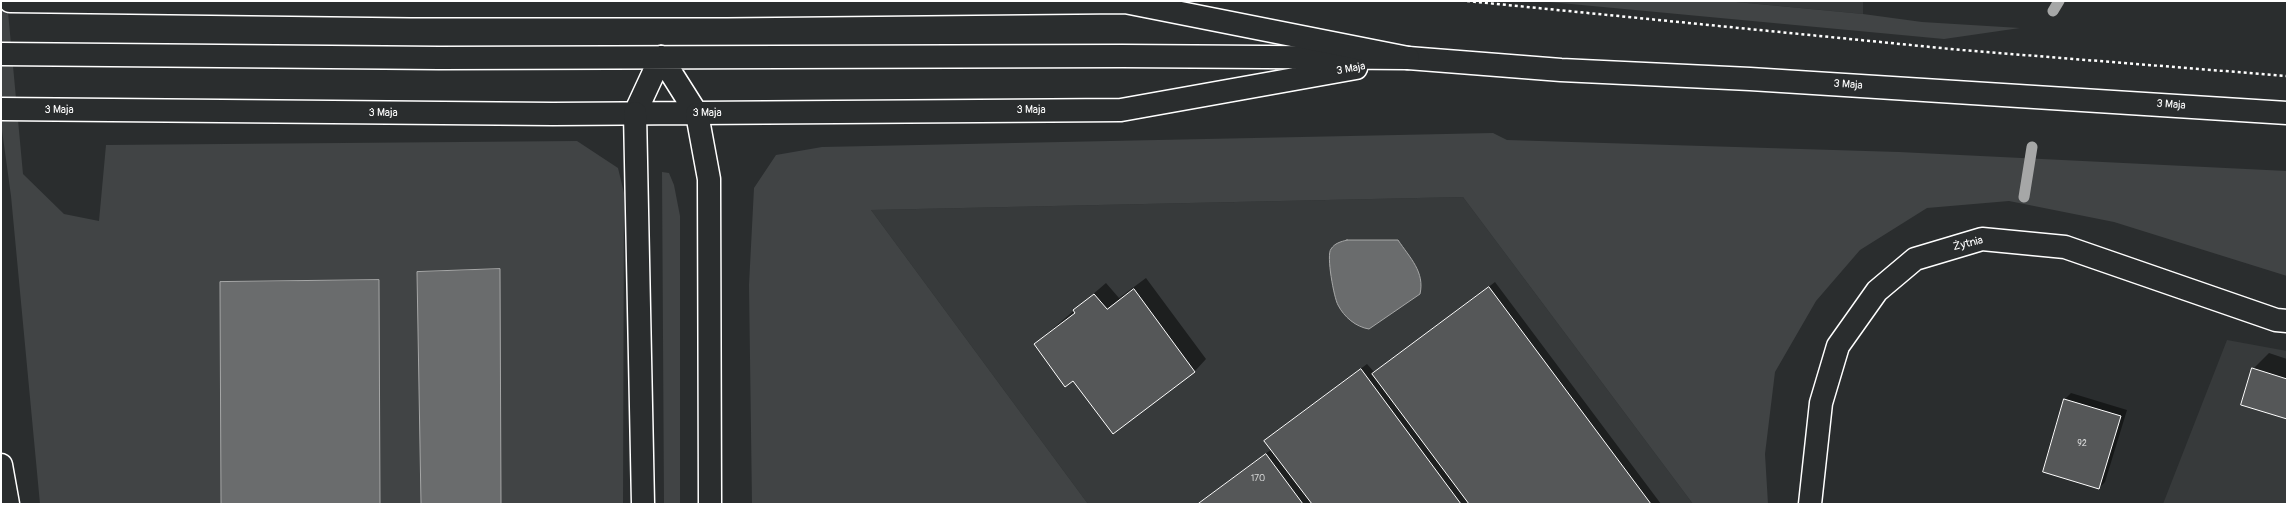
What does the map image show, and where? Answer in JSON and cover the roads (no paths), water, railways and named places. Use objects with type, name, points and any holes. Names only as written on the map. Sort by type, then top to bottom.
[{"type":"main road","points":[[10,1],[411,6],[719,6],[1125,2],[1408,58]]},
{"type":"main road","name":"3 Maja","points":[[8,55],[439,58],[1130,56],[1408,58],[1561,70],[1750,79],[2287,113]]},
{"type":"main road","points":[[643,504],[635,113],[661,57]]},
{"type":"main road","points":[[661,57],[697,114],[709,179],[710,504]]},
{"type":"main road","name":"3 Maja","points":[[1,109],[697,114],[1121,110],[1408,58]]},
{"type":"main road","name":"Żytnia","points":[[1810,504],[1821,403],[1838,346],[1877,291],[1915,259],[1982,239],[2065,247],[2276,320],[2287,321]]},
{"type":"main road","points":[[1,465],[8,504]]},
{"type":"waterway","points":[[2053,11],[2059,1]]},
{"type":"waterway","points":[[2024,197],[2032,147]]}]
